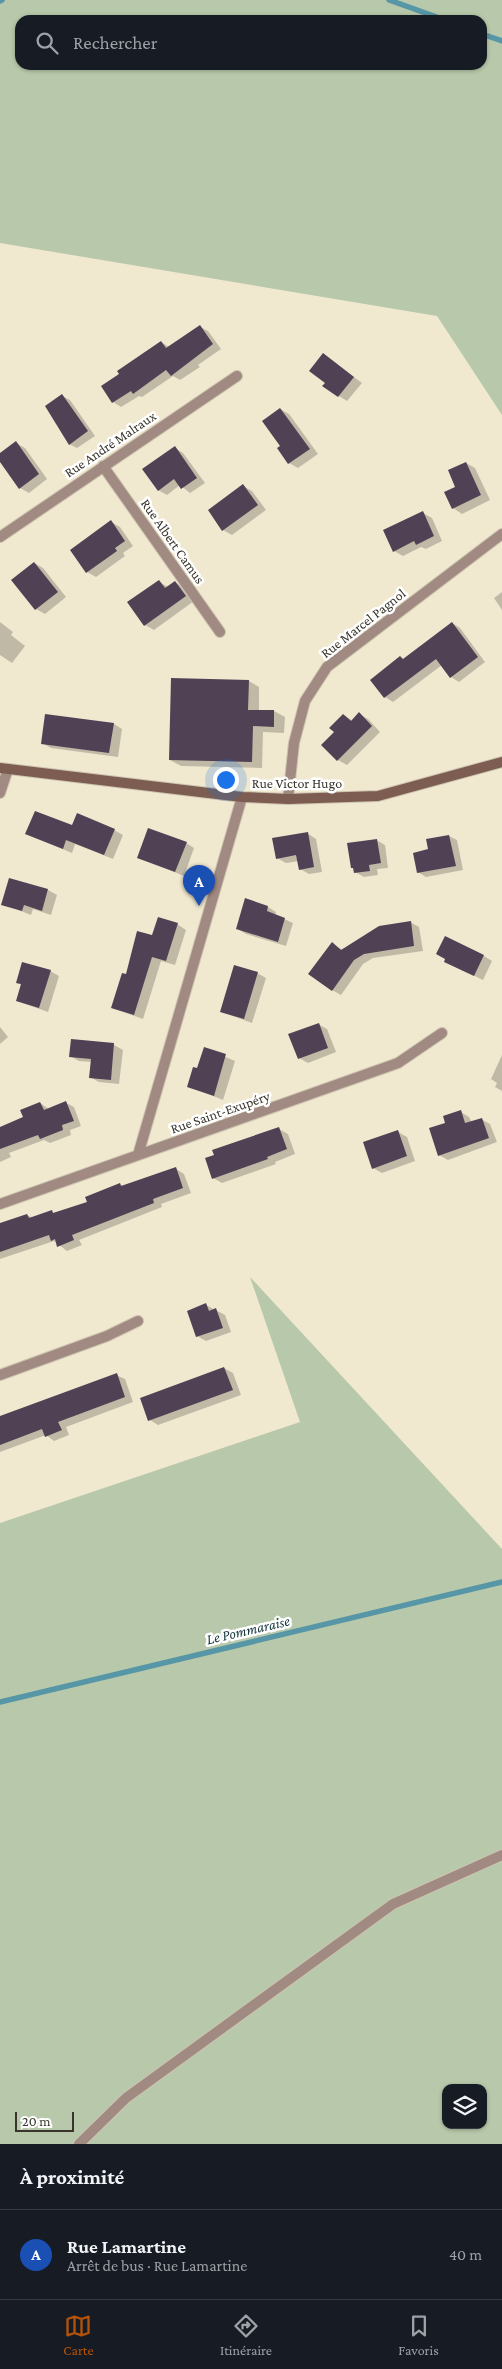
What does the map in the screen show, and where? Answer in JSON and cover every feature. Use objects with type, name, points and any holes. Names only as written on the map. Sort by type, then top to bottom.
[{"type":"street","name":"Rue André Malraux","points":[[0,537],[237,376]]},
{"type":"street","name":"Rue Albert Camus","points":[[103,466],[220,632]]},
{"type":"street","name":"Rue Marcel Pagnol","points":[[288,799],[294,744],[305,701],[327,667],[502,534]]},
{"type":"street","name":"Rue Victor Hugo","points":[[4,769],[242,797],[288,799],[378,796],[502,762]]},
{"type":"street","points":[[0,793],[4,769]]},
{"type":"street","points":[[138,1155],[242,797]]},
{"type":"street","name":"Rue Saint-Exupéry","points":[[0,1204],[398,1063],[442,1033]]},
{"type":"street","points":[[0,1376],[107,1336],[138,1321]]},
{"type":"street","points":[[78,2144],[126,2098],[392,1904],[502,1855]]},
{"type":"green space","points":[[0,0],[502,0],[502,415],[437,316],[0,243]]},
{"type":"green space","points":[[250,1277],[502,1549],[502,2144],[0,2144],[0,1523],[300,1422]]},
{"type":"building","points":[[200,325],[213,344],[171,376],[166,370],[133,394],[131,391],[112,403],[101,386],[119,374],[117,371],[161,341],[166,348]]},
{"type":"building","points":[[323,353],[354,377],[338,397],[322,386],[325,383],[309,371]]},
{"type":"building","points":[[62,394],[88,431],[69,445],[45,406]]},
{"type":"building","points":[[280,408],[310,449],[288,464],[277,448],[280,446],[262,421]]},
{"type":"building","points":[[16,441],[39,474],[19,489],[0,462],[0,453]]},
{"type":"building","points":[[175,446],[197,478],[181,489],[174,479],[158,491],[142,469]]},
{"type":"building","points":[[466,462],[481,495],[452,509],[444,492],[455,487],[448,470]]},
{"type":"building","points":[[243,484],[258,505],[222,531],[208,510]]},
{"type":"building","points":[[423,511],[434,536],[416,545],[414,541],[393,552],[383,530]]},
{"type":"building","points":[[111,520],[125,541],[115,548],[117,551],[86,573],[70,550]]},
{"type":"building","points":[[34,562],[58,592],[35,610],[11,580]]},
{"type":"building","points":[[159,580],[165,588],[175,581],[186,596],[144,626],[127,602]]},
{"type":"building","points":[[452,622],[478,657],[450,678],[436,659],[384,698],[370,680],[400,656],[403,659]]},
{"type":"building","points":[[171,678],[249,680],[248,710],[274,710],[274,727],[253,726],[252,762],[169,760]]},
{"type":"building","points":[[359,712],[372,726],[337,761],[321,745],[334,732],[329,728],[343,714],[351,721]]},
{"type":"building","points":[[45,714],[114,723],[109,753],[41,744]]},
{"type":"building","points":[[35,811],[72,825],[77,813],[115,829],[104,855],[66,840],[63,849],[25,834]]},
{"type":"building","points":[[148,828],[187,842],[175,872],[137,858]]},
{"type":"building","points":[[308,832],[314,867],[299,870],[296,855],[276,859],[272,838]]},
{"type":"building","points":[[449,835],[456,866],[417,873],[413,853],[428,849],[426,839]]},
{"type":"building","points":[[377,839],[381,863],[369,865],[370,871],[354,873],[353,868],[351,868],[347,843]]},
{"type":"building","points":[[9,878],[48,889],[42,911],[24,905],[22,911],[1,905]]},
{"type":"building","points":[[245,898],[268,906],[267,911],[285,918],[278,942],[236,929]]},
{"type":"building","points":[[158,917],[178,923],[166,961],[152,957],[134,1015],[111,1008],[122,973],[126,974],[137,931],[152,935]]},
{"type":"building","points":[[411,921],[414,946],[364,954],[354,960],[332,991],[308,974],[332,942],[341,950],[379,926]]},
{"type":"building","points":[[445,936],[484,955],[474,976],[444,962],[445,959],[436,954]]},
{"type":"building","points":[[22,962],[51,970],[39,1008],[16,1001],[21,984],[16,983]]},
{"type":"building","points":[[234,965],[258,972],[244,1019],[220,1012]]},
{"type":"building","points":[[319,1023],[328,1048],[298,1059],[288,1034]]},
{"type":"building","points":[[71,1039],[114,1043],[111,1080],[89,1078],[91,1059],[69,1057]]},
{"type":"building","points":[[204,1047],[226,1054],[214,1096],[187,1087],[193,1067],[197,1068]]},
{"type":"building","points":[[66,1101],[74,1121],[62,1125],[63,1130],[40,1139],[38,1135],[0,1149],[0,1127],[23,1117],[20,1110],[40,1102],[44,1110]]},
{"type":"building","points":[[461,1110],[465,1123],[482,1118],[489,1138],[438,1156],[429,1128],[445,1123],[443,1116]]},
{"type":"building","points":[[279,1127],[287,1149],[267,1157],[268,1159],[212,1179],[205,1158],[214,1155],[212,1150]]},
{"type":"building","points":[[398,1130],[407,1156],[372,1169],[363,1142]]},
{"type":"building","points":[[176,1167],[183,1188],[153,1199],[154,1203],[72,1235],[74,1240],[57,1247],[55,1239],[51,1241],[49,1235],[0,1252],[0,1223],[27,1214],[29,1218],[52,1210],[53,1213],[87,1202],[85,1197],[120,1183],[121,1186]]},
{"type":"building","points":[[206,1303],[209,1311],[216,1308],[223,1328],[196,1337],[187,1311]]},
{"type":"building","points":[[224,1367],[233,1390],[148,1421],[140,1398]]},
{"type":"building","points":[[117,1373],[125,1397],[58,1422],[62,1430],[45,1437],[42,1429],[0,1445],[0,1416]]},
{"type":"waterway","points":[[389,0],[431,15]]},
{"type":"waterway","points":[[487,36],[502,41]]},
{"type":"waterway","name":"Le Pommaraise","points":[[0,1702],[502,1582]]},
{"type":"place","name":"Rue Lamartine","points":[[199,906]]}]
